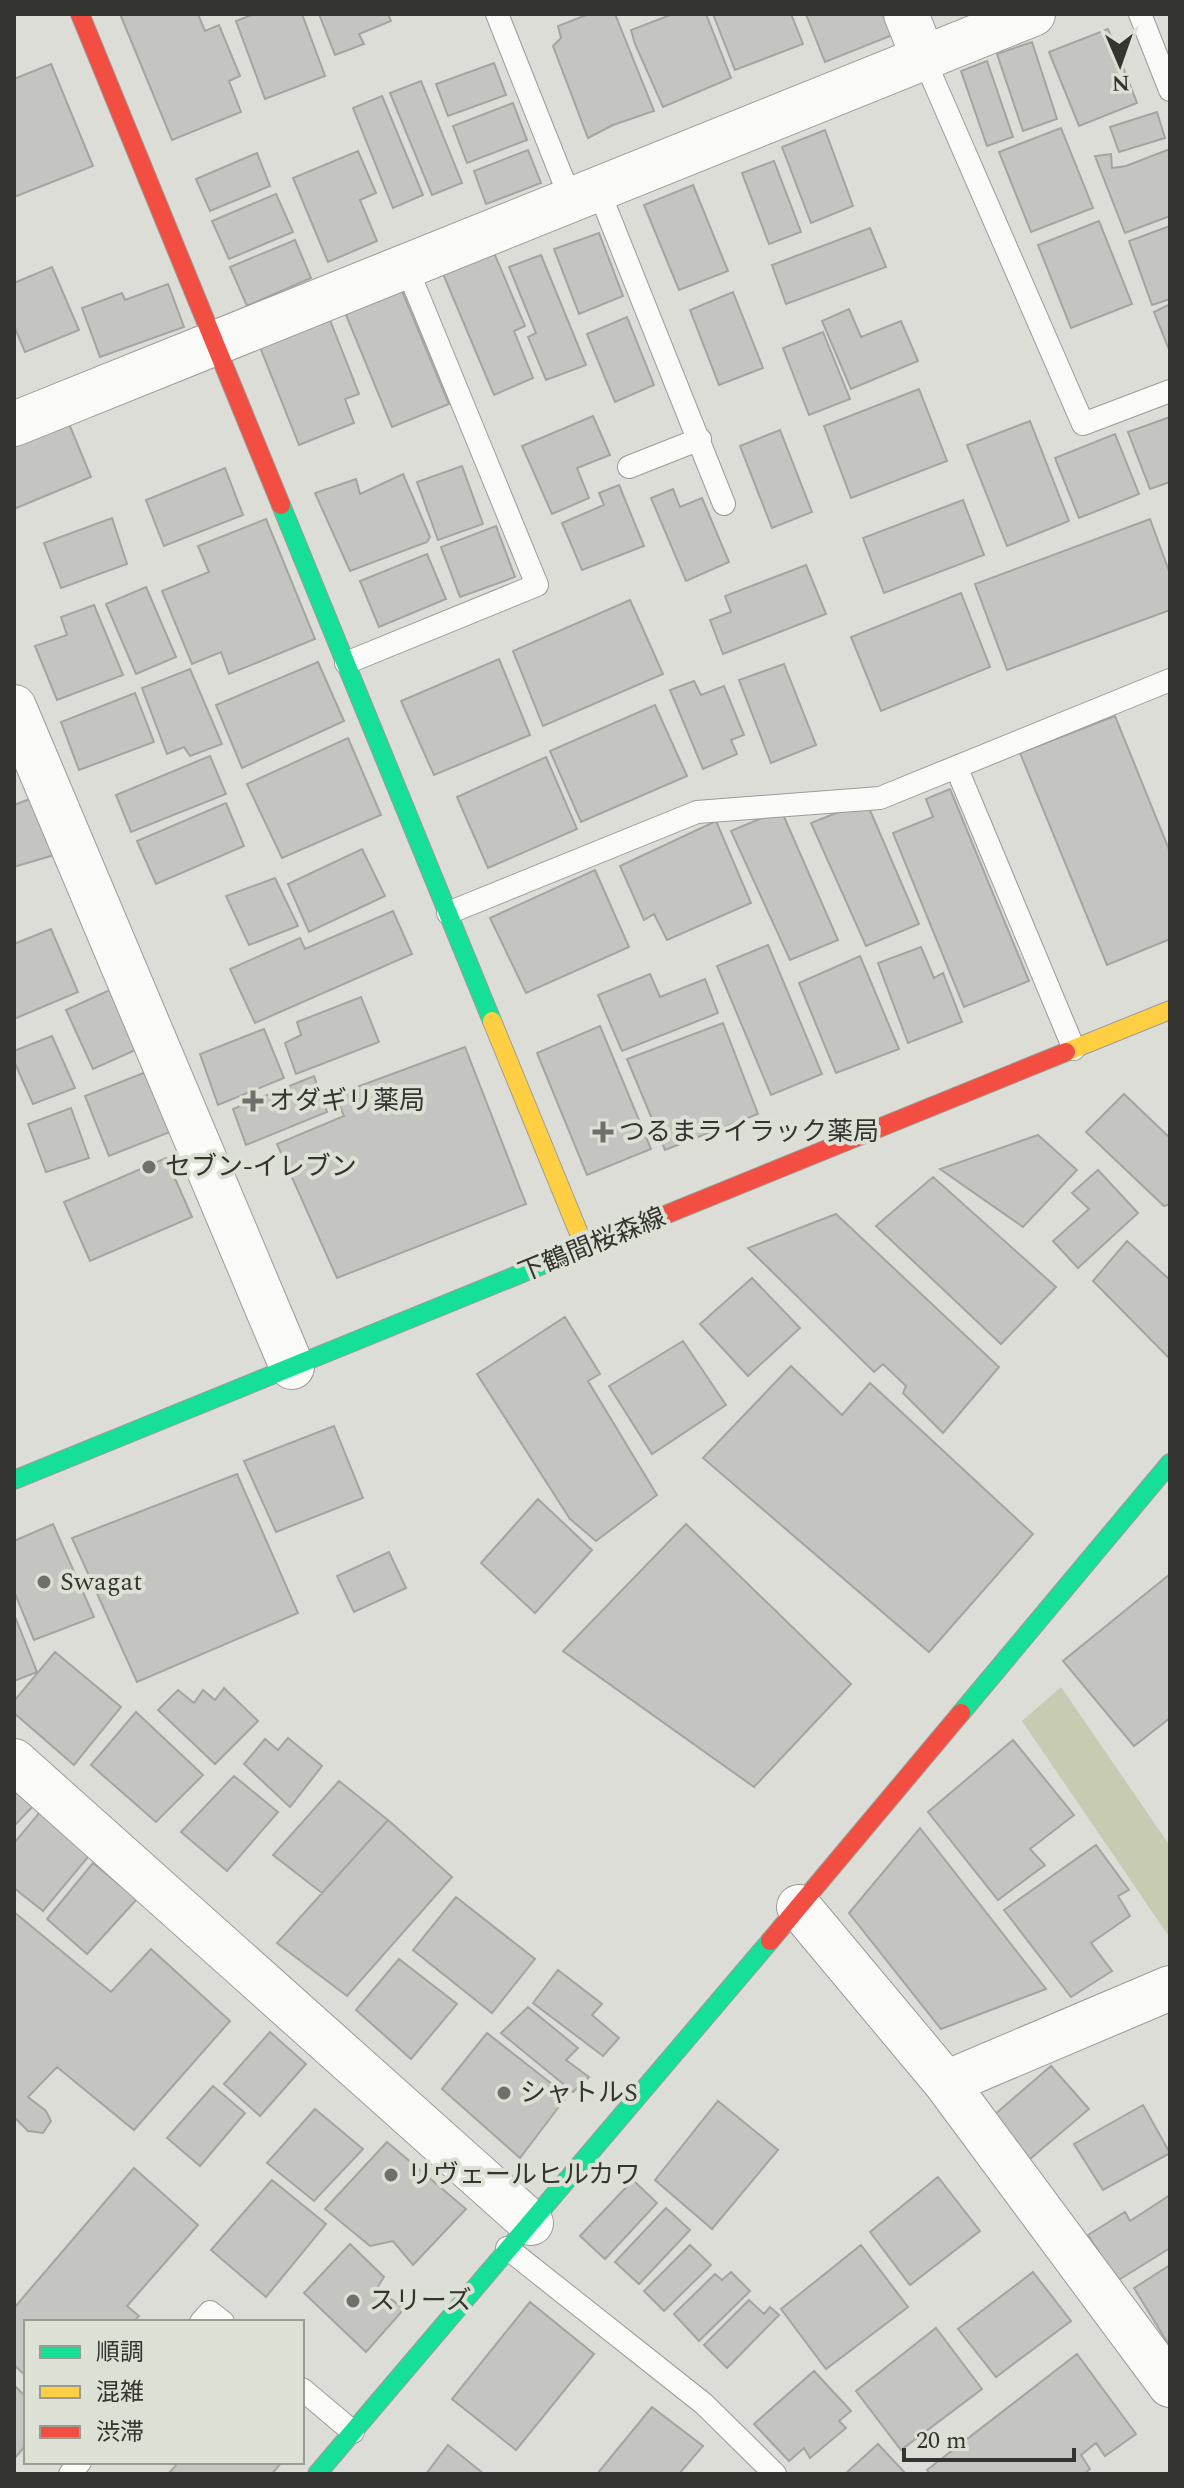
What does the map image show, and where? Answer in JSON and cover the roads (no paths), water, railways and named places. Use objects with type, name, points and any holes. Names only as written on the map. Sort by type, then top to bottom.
[{"type":"street","points":[[80,14],[585,1248]]},
{"type":"street","points":[[906,14],[924,59]]},
{"type":"street","points":[[14,424],[1033,14]]},
{"type":"street","points":[[14,707],[292,1367]]},
{"type":"street","name":"下鶴間桜森線","points":[[14,1480],[1170,1010]]},
{"type":"street","points":[[317,2474],[799,1907],[1170,1463]]},
{"type":"street","points":[[14,1761],[519,2235]]},
{"type":"street","points":[[799,1907],[946,2083],[1170,2385]]},
{"type":"street","points":[[946,2083],[1170,1988]]},
{"type":"lane","points":[[497,14],[700,439],[724,504]]},
{"type":"lane","points":[[1140,14],[1170,90]]},
{"type":"lane","points":[[924,59],[1083,424],[1170,391]]},
{"type":"lane","points":[[346,663],[537,585],[406,266]]},
{"type":"lane","points":[[629,467],[700,439]]},
{"type":"lane","points":[[448,913],[697,812],[880,798],[1170,680]]},
{"type":"lane","points":[[957,769],[1074,1049]]},
{"type":"lane","points":[[519,2235],[704,2404],[775,2474]]},
{"type":"lane","points":[[203,2320],[210,2312],[220,2320]]},
{"type":"lane","points":[[304,2391],[353,2432]]},
{"type":"place","name":"オダギリ薬局","points":[[253,1101]]},
{"type":"place","name":"つるまライラック薬局","points":[[603,1132]]},
{"type":"place","name":"セブン-イレブン","points":[[149,1167]]},
{"type":"place","name":"Swagat","points":[[44,1582]]},
{"type":"place","name":"シャトルS","points":[[504,2093]]},
{"type":"place","name":"リヴェールヒルカワ","points":[[391,2175]]},
{"type":"place","name":"スリーズ","points":[[353,2301]]}]
